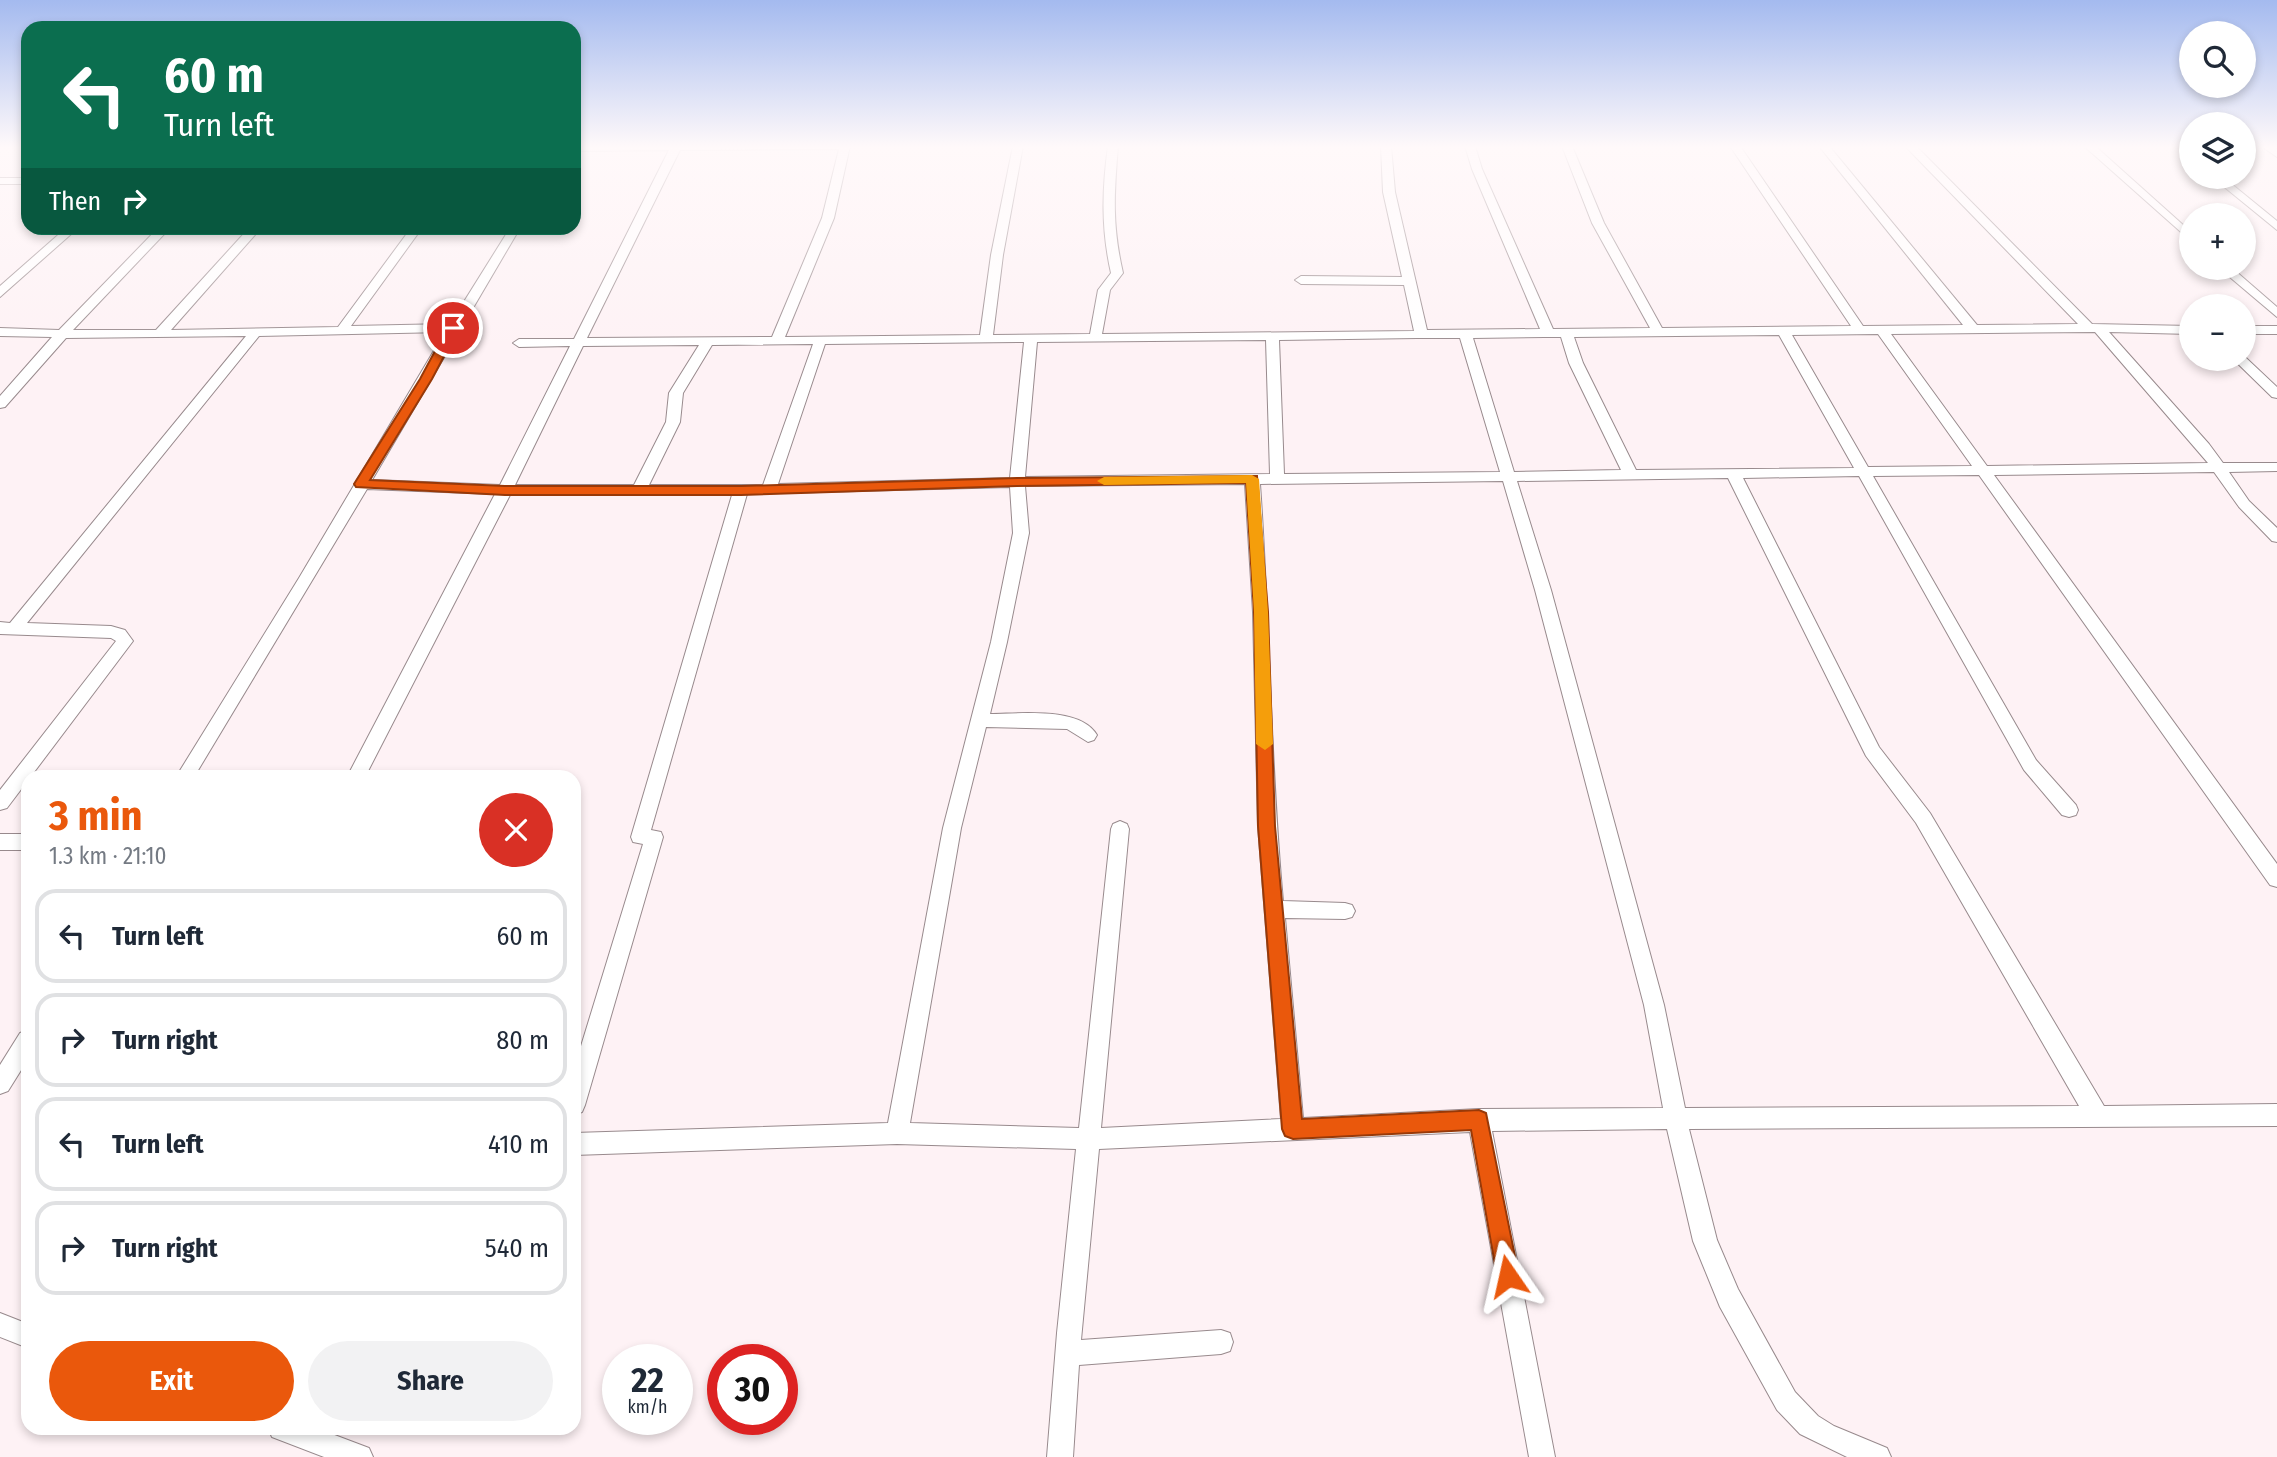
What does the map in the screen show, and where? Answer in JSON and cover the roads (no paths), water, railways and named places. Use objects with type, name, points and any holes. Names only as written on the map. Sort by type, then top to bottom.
[{"type":"street","points":[[360,770],[505,490],[643,214]]},
{"type":"street","points":[[777,341],[829,214]]},
{"type":"street","points":[[986,339],[1005,214]]},
{"type":"street","points":[[1095,339],[1104,290],[1117,273],[1109,238],[1107,214]]},
{"type":"street","points":[[1394,214],[1422,336]]},
{"type":"street","points":[[1497,214],[1549,335]]},
{"type":"street","points":[[1594,214],[1659,334]]},
{"type":"street","points":[[1781,214],[1860,331]]},
{"type":"street","points":[[1877,214],[1973,329]]},
{"type":"street","points":[[1978,214],[2093,328],[2204,447],[2244,504],[2277,537]]},
{"type":"street","points":[[2164,214],[2179,227]]},
{"type":"street","points":[[2261,214],[2277,228]]},
{"type":"street","points":[[0,293],[64,235]]},
{"type":"street","points":[[0,404],[62,334],[157,235]]},
{"type":"street","points":[[160,334],[249,235]]},
{"type":"street","points":[[341,331],[411,235]]},
{"type":"street","points":[[189,770],[511,235]]},
{"type":"street","points":[[1301,279],[1409,281]]},
{"type":"street","points":[[2239,280],[2277,313]]},
{"type":"street","points":[[0,332],[160,334],[453,328]]},
{"type":"street","points":[[519,343],[2093,328],[2179,330]]},
{"type":"street","points":[[1882,330],[1980,470],[2224,802],[2277,879]]},
{"type":"street","points":[[2256,330],[2277,330]]},
{"type":"street","points":[[1784,332],[2030,765],[2069,810]]},
{"type":"street","points":[[8,628],[255,333]]},
{"type":"street","points":[[1567,335],[1576,363],[1631,475]]},
{"type":"street","points":[[1466,336],[1543,590],[1654,1005],[1676,1120],[1705,1241],[1729,1298],[1786,1401],[1809,1425],[1825,1435],[1878,1457]]},
{"type":"street","points":[[1272,337],[1277,479]]},
{"type":"street","points":[[897,1133],[952,828],[1021,533],[1017,482],[1031,339]]},
{"type":"street","points":[[769,489],[820,341]]},
{"type":"street","points":[[639,490],[673,422],[676,393],[707,342]]},
{"type":"street","points":[[2253,371],[2277,394]]},
{"type":"street","points":[[361,484],[505,490],[741,490],[1017,482],[2277,467]]},
{"type":"street","points":[[1733,473],[1872,751],[1923,818],[2097,1115]]},
{"type":"street","points":[[1252,479],[1261,612],[1267,826],[1293,1129]]},
{"type":"street","points":[[581,1079],[741,490]]},
{"type":"street","points":[[8,628],[111,632],[119,634],[125,641],[25,770]]},
{"type":"street","points":[[979,720],[1067,722],[1077,725],[1087,735]]},
{"type":"street","points":[[0,803],[21,776]]},
{"type":"street","points":[[1060,1457],[1120,829]]},
{"type":"street","points":[[0,842],[21,842]]},
{"type":"street","points":[[1273,909],[1345,911]]},
{"type":"street","points":[[0,1084],[21,1051]]},
{"type":"street","points":[[581,1144],[897,1133],[1089,1139],[1479,1120],[2277,1115]]},
{"type":"street","points":[[1479,1120],[1542,1457]]},
{"type":"street","points":[[0,1325],[21,1333]]},
{"type":"street","points":[[1068,1353],[1221,1342]]},
{"type":"street","points":[[300,1435],[360,1457]]}]
